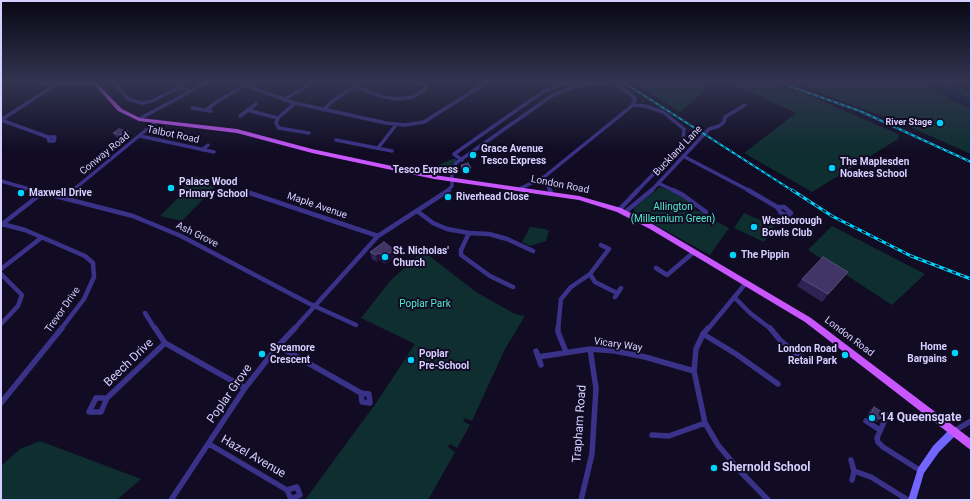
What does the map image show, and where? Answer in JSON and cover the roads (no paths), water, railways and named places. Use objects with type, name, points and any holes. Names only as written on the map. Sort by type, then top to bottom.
[{"type":"main road","name":"London Road","points":[[116,105],[120,110],[140,119],[237,131],[312,151],[451,180],[579,198],[621,212],[652,227],[808,320],[971,445]]},
{"type":"street","points":[[1,120],[24,105]]},
{"type":"street","points":[[140,119],[163,105]]},
{"type":"street","points":[[206,110],[212,105]]},
{"type":"street","points":[[240,116],[254,105]]},
{"type":"street","points":[[292,105],[278,118],[276,123],[279,128],[309,133]]},
{"type":"street","points":[[305,105],[396,125],[410,125],[424,122],[450,105]]},
{"type":"street","points":[[323,110],[328,105]]},
{"type":"street","points":[[462,160],[454,154],[523,105]]},
{"type":"street","points":[[451,180],[454,167],[462,160],[538,105]]},
{"type":"street","points":[[519,189],[544,177],[633,105]]},
{"type":"street","name":"Buckland Lane","points":[[621,212],[663,164],[679,150],[683,140],[684,129],[663,112],[637,105]]},
{"type":"street","name":"Buckland Lane","points":[[621,212],[658,183],[709,129],[719,126],[724,122],[725,118],[744,105]]},
{"type":"street","points":[[192,108],[211,111]]},
{"type":"street","points":[[247,110],[278,118]]},
{"type":"street","points":[[1,120],[48,138]]},
{"type":"street","name":"Conway Road","points":[[64,198],[157,121]]},
{"type":"street","points":[[378,148],[396,125]]},
{"type":"street","name":"Talbot Road","points":[[140,136],[214,152]]},
{"type":"street","points":[[336,140],[392,151]]},
{"type":"street","name":"Talbot Road","points":[[202,150],[208,145]]},
{"type":"street","points":[[683,156],[736,183],[777,207]]},
{"type":"street","points":[[544,177],[551,193]]},
{"type":"street","name":"Poplar Grove","points":[[171,500],[245,388],[278,346],[378,236],[450,190],[452,186],[451,180]]},
{"type":"street","name":"Ash Grove","points":[[1,181],[132,216],[181,236],[314,306]]},
{"type":"street","points":[[658,183],[683,194],[706,212]]},
{"type":"street","points":[[1,225],[42,193]]},
{"type":"street","name":"Maple Avenue","points":[[250,193],[378,236]]},
{"type":"street","points":[[695,210],[701,208]]},
{"type":"street","points":[[417,211],[433,223],[447,229],[469,233],[490,234],[507,239],[533,251]]},
{"type":"street","name":"Trevor Drive","points":[[1,225],[25,230],[85,256],[93,263],[94,277],[84,299],[45,350],[1,403]]},
{"type":"street","points":[[469,233],[461,250],[461,255],[490,276],[512,287]]},
{"type":"street","points":[[1,269],[41,238]]},
{"type":"street","points":[[566,352],[558,332],[561,299],[571,288],[590,274],[608,249],[601,245]]},
{"type":"street","points":[[656,268],[667,275],[694,252]]},
{"type":"street","points":[[1,274],[22,295],[18,306],[1,324]]},
{"type":"street","points":[[590,274],[595,282],[616,295],[621,288]]},
{"type":"street","points":[[746,283],[703,334],[696,349],[694,371],[705,422],[718,445],[742,474],[768,500]]},
{"type":"street","points":[[734,297],[750,313],[769,326],[780,340],[795,353],[808,361]]},
{"type":"street","points":[[314,306],[356,325]]},
{"type":"street","points":[[145,313],[165,343],[245,388]]},
{"type":"street","points":[[703,334],[736,354],[766,379],[778,384]]},
{"type":"street","name":"Beech Drive","points":[[108,398],[165,343]]},
{"type":"street","points":[[278,346],[361,393]]},
{"type":"street","name":"Vicary Way","points":[[538,357],[590,349],[615,351],[645,357],[694,371]]},
{"type":"street","name":"Trapham Road","points":[[581,500],[592,454],[596,388],[590,349]]},
{"type":"street","points":[[536,351],[541,365]]},
{"type":"street","points":[[887,415],[877,438],[882,447],[921,471]]},
{"type":"street","points":[[912,500],[921,471],[936,449],[954,431],[971,420]]},
{"type":"street","points":[[866,421],[880,430]]},
{"type":"street","points":[[652,435],[669,436],[705,422]]},
{"type":"street","name":"Hazel Avenue","points":[[209,444],[286,490]]},
{"type":"street","points":[[851,460],[854,471],[852,480]]},
{"type":"street","points":[[854,471],[872,477],[908,500]]},
{"type":"railway","points":[[659,105],[793,191]]},
{"type":"railway","points":[[844,105],[860,111],[971,162]]},
{"type":"railway","points":[[792,190],[832,216],[911,256],[971,279]]},
{"type":"place","name":"River Stage","points":[[940,123]]},
{"type":"place","name":"Grace Avenue Tesco Express","points":[[473,155]]},
{"type":"place","name":"The Maplesden Noakes School","points":[[832,168]]},
{"type":"place","name":"Tesco Express","points":[[466,170]]},
{"type":"place","name":"Palace Wood Primary School","points":[[171,188]]},
{"type":"place","name":"Maxwell Drive","points":[[21,193]]},
{"type":"place","name":"Riverhead Close","points":[[448,197]]},
{"type":"place","name":"Westborough Bowls Club","points":[[754,227]]},
{"type":"place","name":"The Pippin","points":[[733,255]]},
{"type":"place","name":"St. Nicholas' Church","points":[[385,257]]},
{"type":"place","name":"Home Bargains","points":[[955,353]]},
{"type":"place","name":"Sycamore Crescent","points":[[262,354]]},
{"type":"place","name":"London Road Retail Park","points":[[845,355]]},
{"type":"place","name":"Poplar Pre-School","points":[[411,360]]},
{"type":"place","name":"14 Queensgate","points":[[872,418]]},
{"type":"place","name":"Shernold School","points":[[714,468]]},
{"type":"park label","name":"Allington (Millennium Green)","points":[[673,212]]},
{"type":"park label","name":"Poplar Park","points":[[425,304]]}]
